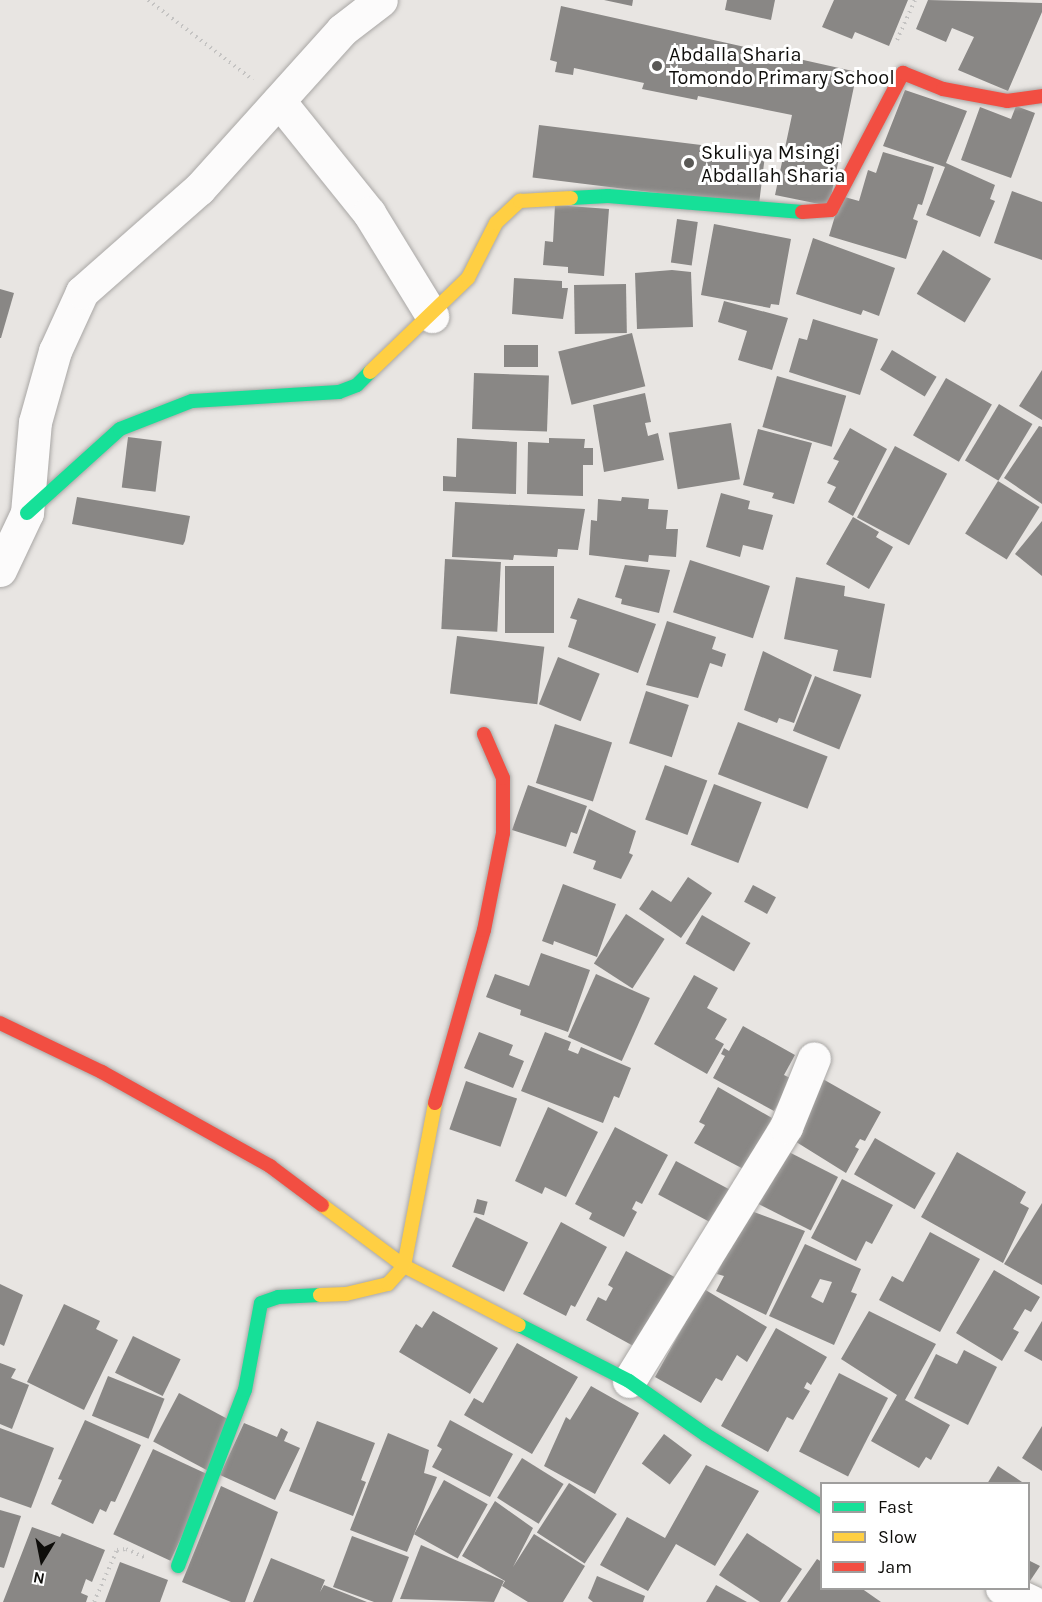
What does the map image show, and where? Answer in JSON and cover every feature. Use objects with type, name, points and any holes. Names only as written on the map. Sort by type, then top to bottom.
[{"type":"street","points":[[0,570],[27,513],[34,422],[55,351],[82,292],[199,189],[342,30],[381,0]]},
{"type":"street","points":[[27,513],[120,429],[192,401],[339,392],[357,385],[468,278],[496,223],[520,201],[608,196],[791,213],[831,210],[903,73],[943,89],[1007,101],[1042,96]]},
{"type":"street","points":[[279,101],[369,213],[432,315]]},
{"type":"street","points":[[178,1566],[245,1390],[261,1304],[278,1297],[346,1294],[388,1284],[404,1266],[434,1107],[484,930],[503,833],[503,778],[484,734]]},
{"type":"street","points":[[0,1023],[102,1072],[270,1166],[404,1266],[628,1381],[706,1435],[820,1507]]},
{"type":"street","points":[[628,1381],[786,1127],[814,1058]]},
{"type":"street","points":[[1006,1590],[1032,1602]]},
{"type":"path","points":[[148,0],[279,101]]},
{"type":"path","points":[[94,1602],[117,1550],[126,1549],[171,1568],[178,1566]]},
{"type":"building","points":[[604,0],[633,0],[632,6]]},
{"type":"building","points":[[727,0],[775,0],[771,20],[725,10]]},
{"type":"building","points":[[834,0],[908,0],[889,46],[855,32],[852,39],[822,27]]},
{"type":"building","points":[[928,0],[1042,3],[1042,12],[1008,91],[958,70],[974,37],[952,28],[946,42],[916,29]]},
{"type":"building","points":[[561,6],[857,72],[829,206],[775,195],[792,115],[698,96],[697,100],[642,89],[644,83],[574,68],[573,75],[555,72],[557,62],[550,60]]},
{"type":"building","points":[[905,90],[967,111],[946,163],[995,185],[990,199],[995,201],[980,237],[926,215],[945,167],[883,146]]},
{"type":"building","points":[[1016,106],[1035,113],[1011,178],[961,160],[980,107],[1011,119]]},
{"type":"building","points":[[539,125],[765,153],[759,205],[533,178]]},
{"type":"building","points":[[883,152],[934,167],[922,205],[918,204],[913,219],[918,221],[906,259],[829,236],[841,196],[859,201],[868,170],[876,173]]},
{"type":"building","points":[[1012,191],[1042,202],[1042,260],[994,243]]},
{"type":"building","points":[[555,205],[609,209],[604,276],[568,273],[568,267],[543,265],[545,241],[553,242]]},
{"type":"building","points":[[677,219],[698,222],[692,265],[671,263]]},
{"type":"building","points":[[714,224],[791,239],[779,305],[771,304],[770,308],[701,295]]},
{"type":"building","points":[[813,238],[895,268],[879,316],[863,310],[861,315],[796,294]]},
{"type":"building","points":[[943,250],[991,279],[965,323],[917,294]]},
{"type":"building","points":[[672,270],[691,272],[693,327],[637,329],[635,273]]},
{"type":"building","points":[[514,278],[562,281],[562,288],[568,288],[563,319],[512,314]]},
{"type":"building","points":[[626,284],[627,333],[575,334],[574,285]]},
{"type":"building","points":[[0,289],[14,293],[1,338],[0,338]]},
{"type":"building","points":[[724,301],[788,318],[772,370],[738,360],[747,331],[718,322]]},
{"type":"building","points":[[813,319],[878,339],[860,395],[789,372],[799,338],[807,340]]},
{"type":"building","points":[[632,333],[645,386],[572,405],[558,351]]},
{"type":"building","points":[[504,345],[538,345],[538,367],[504,367]]},
{"type":"building","points":[[892,350],[937,377],[925,396],[880,370]]},
{"type":"building","points":[[1042,370],[1042,420],[1019,406]]},
{"type":"building","points":[[474,373],[549,376],[547,432],[472,429]]},
{"type":"building","points":[[777,376],[846,396],[832,447],[762,427]]},
{"type":"building","points":[[946,378],[992,404],[959,462],[913,435]]},
{"type":"building","points":[[645,393],[651,422],[645,423],[648,436],[658,433],[664,460],[604,472],[593,405]]},
{"type":"building","points":[[999,404],[1032,424],[998,481],[965,461]]},
{"type":"building","points":[[731,423],[740,479],[678,489],[669,433]]},
{"type":"building","points":[[1039,426],[1042,427],[1042,504],[1004,478]]},
{"type":"building","points":[[850,428],[887,449],[853,516],[828,502],[836,487],[827,483],[839,461],[833,459]]},
{"type":"building","points":[[758,429],[812,443],[794,504],[772,498],[774,493],[743,485]]},
{"type":"building","points":[[128,437],[162,441],[156,492],[122,488]]},
{"type":"building","points":[[457,438],[517,442],[516,494],[443,491],[443,476],[456,477]]},
{"type":"building","points":[[549,438],[585,439],[584,448],[593,448],[593,465],[583,465],[583,496],[527,494],[528,442],[549,443]]},
{"type":"building","points":[[895,446],[947,474],[909,545],[857,518]]},
{"type":"building","points":[[998,481],[1040,507],[1007,560],[965,534]]},
{"type":"building","points":[[721,493],[750,501],[748,509],[773,515],[763,550],[743,545],[740,557],[706,547]]},
{"type":"building","points":[[77,497],[190,516],[185,541],[183,545],[72,524]]},
{"type":"building","points":[[622,497],[649,499],[648,509],[668,510],[666,529],[678,529],[676,557],[649,555],[648,562],[589,555],[591,520],[597,521],[598,499],[621,501]]},
{"type":"building","points":[[455,502],[585,509],[578,550],[558,549],[557,557],[514,555],[513,560],[452,557]]},
{"type":"building","points":[[853,517],[879,532],[876,537],[893,547],[869,589],[826,564]]},
{"type":"building","points":[[1042,521],[1042,576],[1015,554]]},
{"type":"building","points":[[445,559],[501,562],[497,632],[441,629]]},
{"type":"building","points":[[690,560],[770,586],[753,638],[673,612]]},
{"type":"building","points":[[625,565],[670,570],[659,613],[621,604],[622,599],[615,597]]},
{"type":"building","points":[[505,566],[554,566],[554,633],[505,633]]},
{"type":"building","points":[[796,577],[845,586],[844,596],[885,604],[871,678],[833,671],[838,650],[784,639]]},
{"type":"building","points":[[578,598],[656,624],[638,673],[568,647],[577,620],[570,618]]},
{"type":"building","points":[[667,621],[716,637],[712,649],[726,654],[722,667],[710,663],[698,698],[646,685]]},
{"type":"building","points":[[457,636],[544,647],[537,704],[450,694]]},
{"type":"building","points":[[763,651],[812,675],[794,723],[779,718],[777,723],[744,710]]},
{"type":"building","points":[[558,657],[600,674],[581,721],[539,704]]},
{"type":"building","points":[[815,676],[861,695],[839,749],[793,731]]},
{"type":"building","points":[[646,691],[689,705],[672,757],[629,743]]},
{"type":"building","points":[[738,722],[828,756],[808,809],[718,774]]},
{"type":"building","points":[[555,724],[612,743],[593,802],[536,783]]},
{"type":"building","points":[[665,765],[707,780],[687,835],[645,820]]},
{"type":"building","points":[[714,784],[762,802],[738,863],[691,845]]},
{"type":"building","points":[[528,785],[587,806],[577,834],[571,832],[566,847],[512,830]]},
{"type":"building","points":[[589,809],[636,831],[629,853],[633,855],[621,879],[593,869],[596,861],[573,853]]},
{"type":"building","points":[[688,877],[712,893],[681,938],[639,909],[652,890],[671,902]]},
{"type":"building","points":[[563,884],[616,904],[597,957],[554,941],[553,945],[542,941]]},
{"type":"building","points":[[753,885],[776,897],[767,914],[744,902]]},
{"type":"building","points":[[626,914],[665,939],[632,989],[594,963]]},
{"type":"building","points":[[702,915],[750,943],[734,972],[686,944]]},
{"type":"building","points":[[541,953],[590,970],[568,1032],[520,1015],[521,1010],[486,997],[495,974],[529,986]]},
{"type":"building","points":[[596,974],[650,998],[622,1061],[568,1037]]},
{"type":"building","points":[[694,975],[718,988],[707,1008],[727,1019],[715,1039],[724,1044],[707,1074],[654,1044]]},
{"type":"building","points":[[743,1026],[795,1055],[784,1075],[792,1079],[774,1111],[713,1078],[725,1056],[721,1054],[724,1048],[729,1051]]},
{"type":"building","points":[[479,1032],[513,1045],[509,1055],[524,1061],[513,1088],[464,1068]]},
{"type":"building","points":[[545,1032],[571,1042],[568,1050],[578,1054],[581,1047],[631,1068],[619,1098],[614,1096],[603,1123],[521,1091]]},
{"type":"building","points":[[821,1078],[881,1112],[865,1141],[860,1139],[855,1147],[859,1149],[846,1173],[785,1135]]},
{"type":"building","points":[[466,1081],[517,1099],[500,1147],[449,1129]]},
{"type":"building","points":[[718,1087],[772,1118],[756,1147],[751,1173],[694,1143],[705,1125],[699,1122]]},
{"type":"building","points":[[548,1107],[598,1132],[566,1197],[545,1187],[542,1194],[515,1181]]},
{"type":"building","points":[[615,1127],[668,1155],[642,1204],[636,1201],[632,1209],[637,1212],[624,1237],[589,1219],[592,1213],[575,1204]]},
{"type":"building","points":[[875,1138],[936,1173],[915,1209],[854,1174]]},
{"type":"building","points":[[781,1148],[838,1177],[811,1231],[754,1201]]},
{"type":"building","points":[[957,1152],[1026,1192],[1020,1203],[1029,1208],[1003,1263],[921,1217]]},
{"type":"building","points":[[676,1161],[734,1192],[716,1226],[658,1195]]},
{"type":"building","points":[[842,1179],[893,1205],[872,1244],[866,1241],[856,1261],[811,1238]]},
{"type":"building","points":[[477,1199],[488,1202],[484,1215],[473,1213]]},
{"type":"building","points":[[1042,1203],[1042,1285],[1004,1264]]},
{"type":"building","points":[[746,1209],[805,1231],[766,1315],[716,1291],[724,1276],[717,1274]]},
{"type":"building","points":[[476,1217],[528,1242],[504,1292],[452,1266]]},
{"type":"building","points":[[561,1222],[607,1247],[575,1307],[571,1305],[566,1316],[523,1294]]},
{"type":"building","points":[[930,1232],[980,1259],[940,1332],[879,1300],[892,1276],[903,1282]]},
{"type":"building","points":[[805,1244],[861,1269],[851,1292],[857,1294],[834,1345],[769,1316]],"holes":[[[820,1279],[832,1282],[823,1303],[811,1297]]]},
{"type":"building","points":[[626,1251],[682,1281],[637,1348],[586,1320],[598,1297],[606,1301],[613,1288],[608,1285]]},
{"type":"building","points":[[994,1270],[1040,1297],[1031,1312],[1025,1309],[1013,1329],[1019,1332],[1002,1361],[956,1333]]},
{"type":"building","points":[[0,1284],[23,1295],[4,1346],[0,1344]]},
{"type":"building","points":[[704,1289],[767,1327],[747,1362],[737,1355],[722,1381],[716,1378],[701,1403],[655,1377]]},
{"type":"building","points":[[64,1304],[100,1321],[96,1329],[118,1340],[84,1410],[27,1382]]},
{"type":"building","points":[[433,1311],[498,1348],[470,1394],[399,1352],[416,1324],[422,1328]]},
{"type":"building","points":[[869,1311],[936,1344],[905,1400],[950,1425],[931,1460],[926,1457],[919,1468],[871,1441],[897,1395],[841,1359]]},
{"type":"building","points":[[1042,1321],[1042,1361],[1024,1351]]},
{"type":"building","points":[[776,1328],[827,1357],[811,1385],[807,1382],[804,1388],[810,1391],[793,1420],[787,1417],[768,1452],[721,1426]]},
{"type":"building","points":[[133,1336],[181,1359],[163,1396],[115,1373]]},
{"type":"building","points":[[517,1343],[578,1377],[532,1454],[464,1415],[474,1398],[483,1403]]},
{"type":"building","points":[[964,1350],[997,1367],[968,1425],[914,1398],[936,1354],[957,1364]]},
{"type":"building","points":[[0,1363],[16,1369],[11,1378],[29,1385],[12,1429],[0,1424]]},
{"type":"building","points":[[839,1373],[888,1398],[848,1476],[799,1451]]},
{"type":"building","points":[[108,1376],[165,1399],[148,1439],[92,1416]]},
{"type":"building","points":[[591,1386],[639,1413],[595,1494],[544,1466],[566,1417],[570,1420]]},
{"type":"building","points":[[179,1393],[233,1422],[207,1470],[153,1442]]},
{"type":"building","points":[[85,1420],[141,1445],[115,1502],[111,1501],[106,1512],[100,1509],[93,1524],[51,1504],[62,1480],[58,1479]]},
{"type":"building","points":[[450,1420],[513,1454],[490,1497],[432,1467],[442,1449],[437,1446]]},
{"type":"building","points":[[317,1421],[375,1443],[361,1480],[366,1482],[353,1516],[289,1491]]},
{"type":"building","points":[[244,1423],[277,1437],[281,1428],[288,1432],[284,1441],[300,1448],[275,1500],[220,1475]]},
{"type":"building","points":[[1042,1426],[1042,1471],[1022,1458]]},
{"type":"building","points":[[0,1428],[54,1448],[31,1508],[0,1497]]},
{"type":"building","points":[[388,1433],[429,1450],[424,1473],[437,1477],[407,1552],[350,1530]]},
{"type":"building","points":[[664,1434],[692,1455],[670,1485],[642,1464]]},
{"type":"building","points":[[153,1449],[210,1476],[170,1561],[113,1534]]},
{"type":"building","points":[[522,1458],[564,1484],[539,1524],[497,1498]]},
{"type":"building","points":[[706,1465],[759,1491],[715,1566],[676,1544],[648,1591],[600,1565],[627,1517],[665,1538]]},
{"type":"building","points":[[998,1466],[1022,1482],[988,1482]]},
{"type":"building","points":[[444,1480],[488,1504],[458,1558],[414,1534]]},
{"type":"building","points":[[569,1483],[617,1514],[585,1564],[537,1532]]},
{"type":"building","points":[[221,1486],[278,1512],[245,1602],[231,1602],[182,1582]]},
{"type":"building","points":[[495,1501],[533,1528],[513,1567],[534,1534],[585,1566],[563,1602],[528,1602],[502,1586],[505,1581],[462,1556]]},
{"type":"building","points":[[0,1510],[21,1516],[4,1568],[0,1567]]},
{"type":"building","points":[[32,1527],[60,1537],[62,1533],[105,1550],[92,1582],[86,1579],[81,1593],[88,1596],[86,1602],[3,1602]]},
{"type":"building","points":[[747,1533],[802,1569],[780,1602],[760,1602],[719,1575]]},
{"type":"building","points":[[352,1536],[409,1557],[392,1602],[374,1602],[333,1587]]},
{"type":"building","points":[[421,1545],[504,1581],[494,1602],[400,1599]]},
{"type":"building","points":[[271,1558],[325,1580],[320,1592],[324,1585],[367,1602],[253,1602]]},
{"type":"building","points":[[817,1559],[820,1561],[820,1590],[864,1590],[881,1602],[787,1602]]},
{"type":"building","points":[[1030,1561],[1040,1566],[1030,1581]]},
{"type":"building","points":[[120,1562],[168,1580],[160,1602],[105,1602]]},
{"type":"building","points":[[597,1576],[645,1596],[643,1602],[593,1602],[588,1598]]},
{"type":"building","points":[[716,1585],[747,1602],[706,1602]]},
{"type":"traffic: fast","points":[[571,198],[608,196],[802,212]]},
{"type":"traffic: fast","points":[[27,513],[120,429],[192,401],[339,392],[357,385],[370,372]]},
{"type":"traffic: fast","points":[[178,1566],[245,1390],[261,1303],[278,1297],[320,1295]]},
{"type":"traffic: fast","points":[[519,1325],[629,1381],[706,1435],[820,1506]]},
{"type":"traffic: slow","points":[[370,372],[468,278],[496,223],[520,201],[571,198]]},
{"type":"traffic: slow","points":[[320,1295],[346,1294],[388,1284],[404,1266],[435,1103]]},
{"type":"traffic: slow","points":[[322,1205],[404,1266],[519,1325]]},
{"type":"traffic: jam","points":[[802,212],[831,210],[903,73],[943,89],[1007,101],[1042,96]]},
{"type":"traffic: jam","points":[[435,1103],[484,930],[503,833],[503,778],[484,734]]},
{"type":"traffic: jam","points":[[0,1023],[102,1072],[270,1166],[322,1205]]},
{"type":"place","name":"Abdalla Sharia Tomondo Primary School","points":[[657,66]]},
{"type":"place","name":"Skuli ya Msingi Abdallah Sharia","points":[[689,163]]}]
